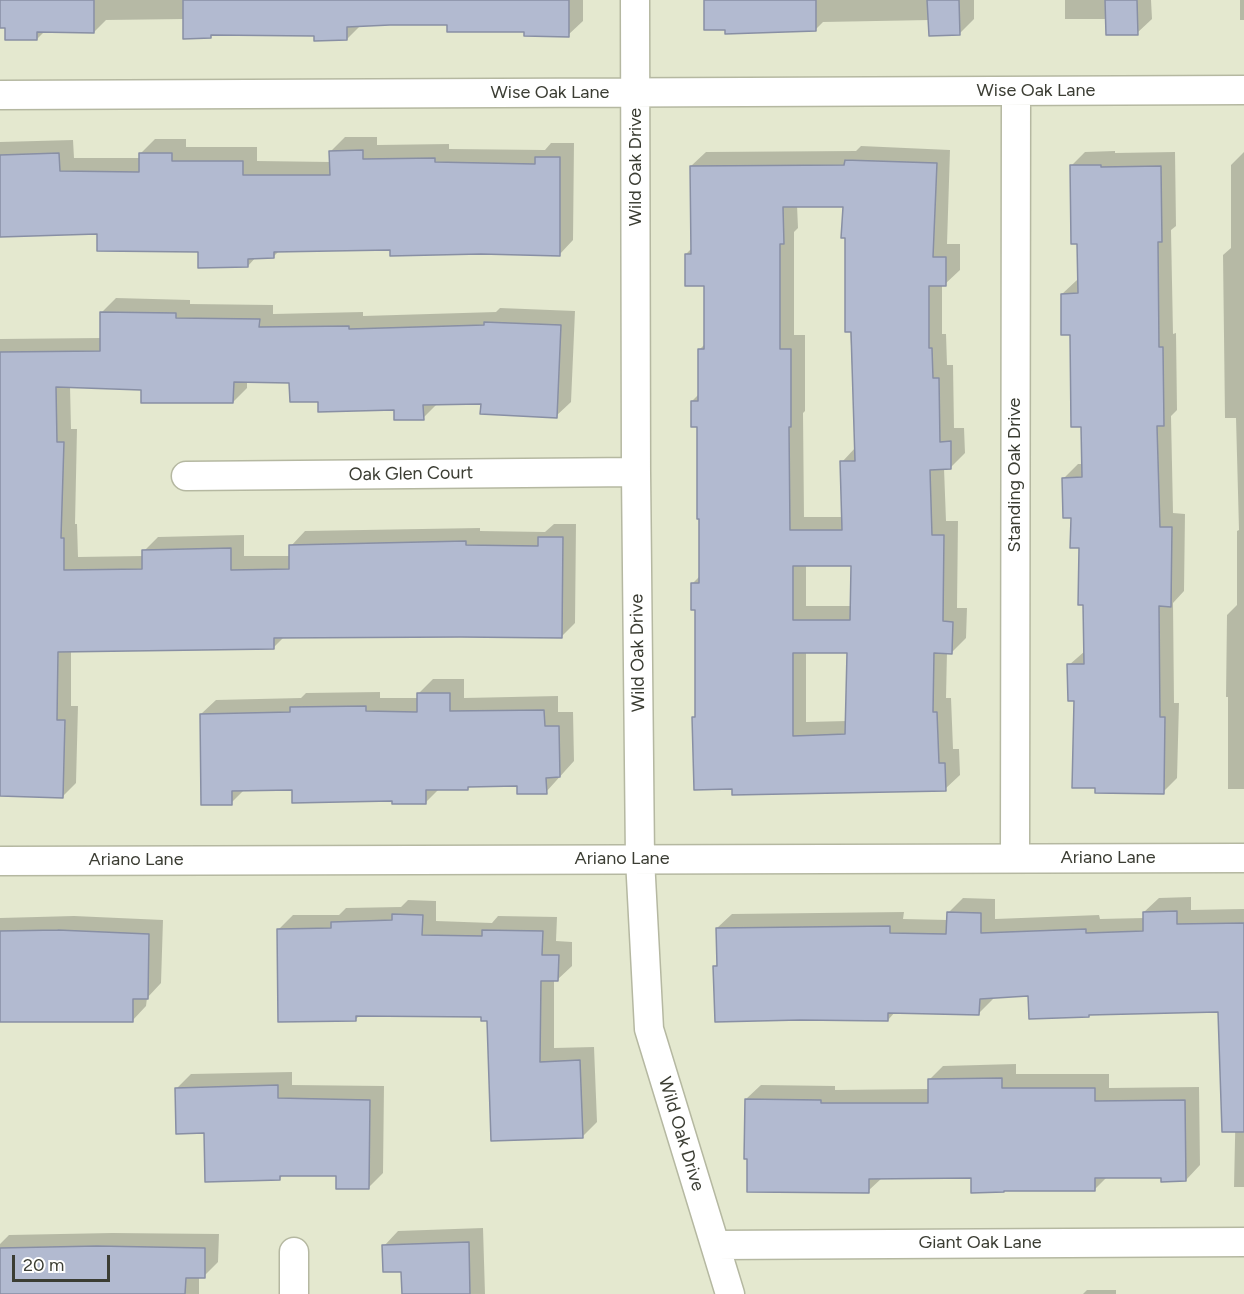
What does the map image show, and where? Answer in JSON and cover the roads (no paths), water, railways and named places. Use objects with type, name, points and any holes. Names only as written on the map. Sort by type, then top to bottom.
[{"type":"street","name":"Wild Oak Drive","points":[[636,0],[636,472],[640,859],[649,1029],[730,1294]]},
{"type":"street","name":"Wise Oak Lane","points":[[0,95],[1244,90]]},
{"type":"street","name":"Standing Oak Drive","points":[[1015,858],[1016,91]]},
{"type":"street","name":"Oak Glen Court","points":[[186,476],[636,472]]},
{"type":"street","name":"Ariano Lane","points":[[0,861],[1244,858]]},
{"type":"street","name":"Giant Oak Lane","points":[[716,1245],[1244,1242]]},
{"type":"street","points":[[294,1252],[294,1294]]}]
